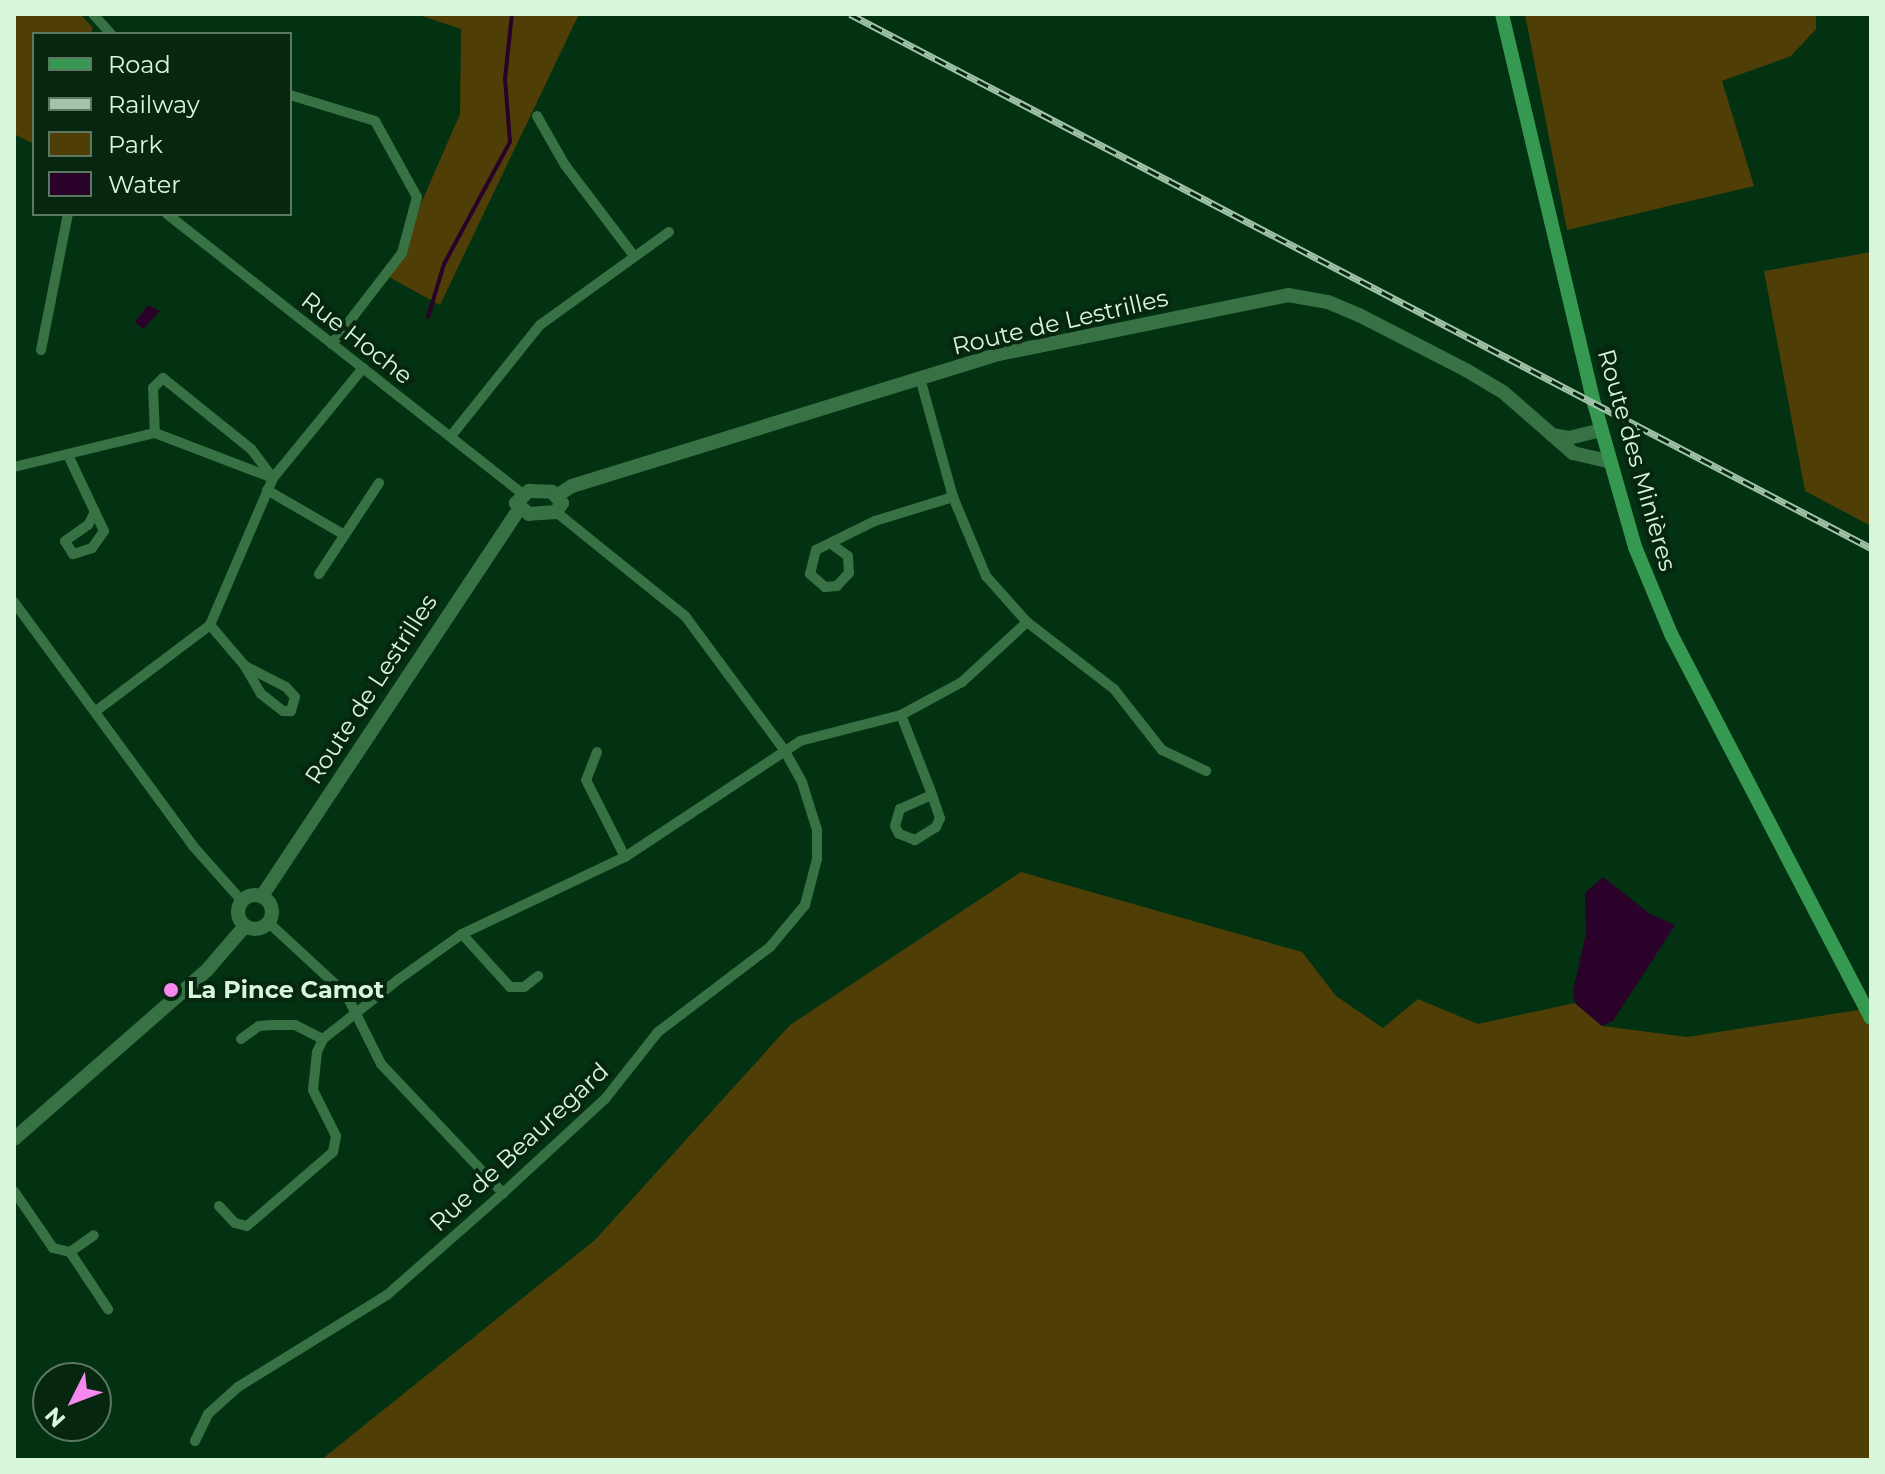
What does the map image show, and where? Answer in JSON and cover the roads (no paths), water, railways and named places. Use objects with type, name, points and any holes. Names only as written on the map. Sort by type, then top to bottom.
[{"type":"main road","name":"Route des Minières","points":[[1502,14],[1601,430],[1635,547],[1671,634],[1871,1018]]},
{"type":"street","points":[[93,14],[109,32]]},
{"type":"street","points":[[292,96],[375,121],[417,197],[402,253],[332,344]]},
{"type":"street","points":[[537,116],[565,165],[634,256]]},
{"type":"street","points":[[41,350],[68,216]]},
{"type":"street","name":"Rue Hoche","points":[[170,216],[522,493]]},
{"type":"street","points":[[451,436],[540,325],[669,232]]},
{"type":"street","name":"Route de Lestrilles","points":[[558,495],[572,486],[999,354],[1288,295],[1359,315],[1466,370],[1503,392],[1573,453],[1609,461]]},
{"type":"street","points":[[96,711],[210,625],[273,478],[363,368]]},
{"type":"street","points":[[155,433],[153,388],[163,378],[251,449],[273,478]]},
{"type":"street","points":[[920,378],[953,497],[986,576],[1027,622],[1114,689],[1162,750],[1206,771]]},
{"type":"street","points":[[1552,435],[1569,438],[1601,430]]},
{"type":"street","points":[[14,467],[155,433],[273,478]]},
{"type":"street","points":[[68,455],[95,512]]},
{"type":"street","points":[[319,574],[379,483]]},
{"type":"street","points":[[267,490],[343,534]]},
{"type":"street","points":[[522,493],[558,495],[562,503],[556,512],[529,514],[519,509],[522,493]]},
{"type":"street","points":[[834,546],[848,556],[849,573],[837,586],[825,587],[810,574],[809,562],[816,550],[834,546],[843,534],[864,525],[953,497]]},
{"type":"street","name":"Route de Lestrilles","points":[[262,896],[519,509]]},
{"type":"street","name":"Rue de Beauregard","points":[[195,1441],[208,1414],[238,1387],[387,1295],[605,1099],[658,1032],[770,947],[805,905],[817,859],[817,830],[802,782],[785,751],[685,616],[556,512]]},
{"type":"street","points":[[14,602],[201,856],[242,901]]},
{"type":"street","points":[[219,1206],[235,1223],[247,1226],[333,1152],[336,1136],[313,1090],[323,1039],[462,934],[625,857],[785,751],[819,733],[901,715],[962,682],[1027,622]]},
{"type":"street","points":[[210,625],[245,666],[261,694],[283,711],[291,711],[295,697],[286,687],[245,666]]},
{"type":"street","points":[[901,715],[932,795],[940,818],[936,827],[915,840],[899,834],[895,826],[900,809],[932,795]]},
{"type":"street","points":[[597,752],[586,780],[625,857]]},
{"type":"street","points":[[242,901],[262,896],[271,904],[269,923]]},
{"type":"street","points":[[242,901],[238,917],[245,926],[260,929],[269,923]]},
{"type":"street","points":[[269,923],[320,967],[357,1011],[381,1064],[503,1193]]},
{"type":"street","points":[[14,1139],[207,970],[245,926]]},
{"type":"street","points":[[462,934],[510,987],[524,987],[538,976]]},
{"type":"street","points":[[241,1039],[259,1026],[295,1025],[323,1039]]},
{"type":"street","points":[[14,1191],[53,1248],[70,1252],[108,1309]]},
{"type":"street","points":[[70,1252],[94,1235]]},
{"type":"water","points":[[148,305],[160,311],[143,329],[135,322]]},
{"type":"water","points":[[1603,877],[1650,914],[1675,925],[1613,1021],[1602,1026],[1575,1003],[1573,991],[1586,933],[1585,893]]},
{"type":"waterway","points":[[428,317],[444,264],[510,142],[505,79],[512,14]]},
{"type":"railway","points":[[850,14],[1871,548]]},
{"type":"place","name":"La Pince Camot","points":[[171,990]]}]
